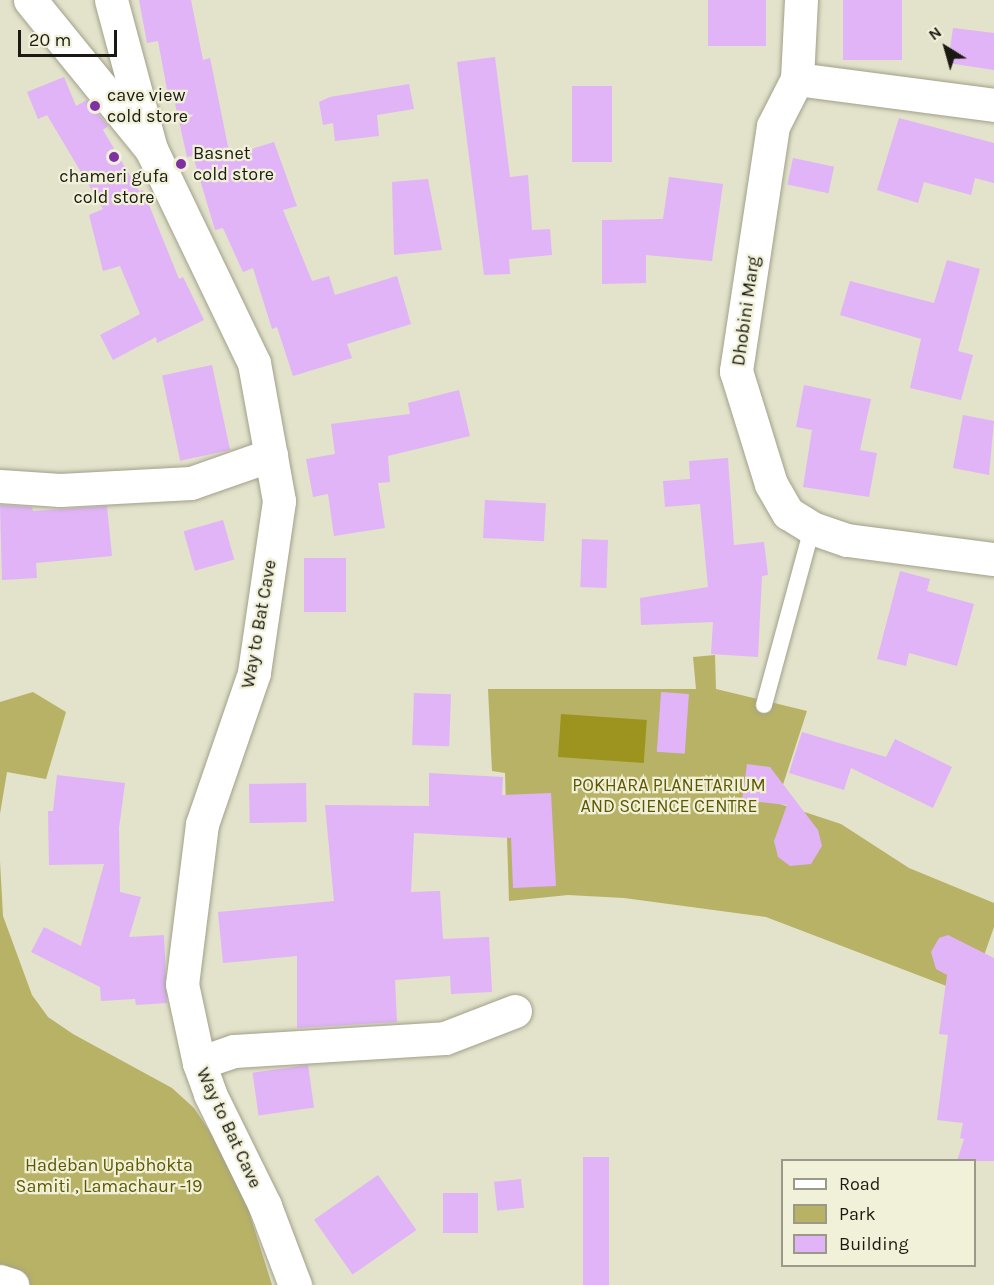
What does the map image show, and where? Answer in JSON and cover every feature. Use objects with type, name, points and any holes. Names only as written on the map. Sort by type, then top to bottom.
[{"type":"street","points":[[30,0],[151,150]]},
{"type":"street","name":"Way to Bat Cave","points":[[111,0],[151,150],[254,363],[279,501],[254,673],[202,824],[182,984],[199,1064],[210,1094],[265,1206],[295,1285]]},
{"type":"street","name":"Dhobini Marg","points":[[801,0],[797,80],[773,126],[736,371],[771,484],[788,513],[812,528],[847,540],[913,551],[994,559]]},
{"type":"street","points":[[797,80],[994,105]]},
{"type":"street","points":[[0,486],[72,490],[191,483],[271,455]]},
{"type":"street","points":[[199,1064],[234,1051],[445,1038],[515,1011]]},
{"type":"street","points":[[0,1281],[12,1285]]},
{"type":"lane","points":[[764,705],[812,528]]},
{"type":"green space","name":"POKHARA PLANETARIUM AND SCIENCE CENTRE","points":[[715,655],[716,689],[807,711],[777,803],[841,824],[909,868],[994,903],[994,927],[970,995],[766,917],[624,898],[568,895],[509,901],[505,773],[492,771],[488,689],[696,689],[693,657]]},
{"type":"green space","points":[[33,692],[66,712],[46,779],[7,772],[0,814],[0,702]]},
{"type":"green space","name":"Hadeban Upabhokta Samiti , Lamachaur -19","points":[[0,861],[3,916],[32,995],[48,1017],[73,1034],[172,1088],[194,1108],[222,1150],[245,1199],[272,1285],[0,1285]]},
{"type":"shaded area","points":[[561,714],[647,720],[644,763],[558,757]]},
{"type":"building","points":[[139,0],[191,0],[203,60],[210,58],[230,156],[274,142],[297,206],[283,210],[312,281],[329,276],[335,295],[397,276],[411,324],[347,344],[352,358],[293,376],[277,327],[272,329],[253,268],[243,272],[223,228],[215,230],[193,156],[187,157],[174,99],[169,100],[158,41],[147,43]]},
{"type":"building","points":[[708,0],[766,0],[766,46],[708,46]]},
{"type":"building","points":[[843,0],[902,0],[902,60],[843,60]]},
{"type":"building","points":[[953,28],[994,33],[994,70],[948,63]]},
{"type":"building","points":[[495,57],[510,177],[528,175],[532,230],[550,229],[552,255],[509,259],[510,274],[484,275],[457,62]]},
{"type":"building","points":[[64,77],[76,106],[87,100],[108,126],[103,130],[139,191],[143,190],[179,279],[183,277],[204,320],[157,343],[156,337],[113,360],[100,335],[140,314],[120,266],[103,271],[89,215],[103,209],[47,115],[38,119],[27,92]]},
{"type":"building","points":[[409,84],[414,109],[377,115],[379,136],[335,141],[333,123],[323,125],[319,102],[330,97]]},
{"type":"building","points":[[572,86],[612,86],[612,162],[572,162]]},
{"type":"building","points":[[899,118],[994,143],[994,183],[975,178],[971,195],[924,182],[918,203],[877,190]]},
{"type":"building","points":[[793,158],[834,167],[828,193],[787,184]]},
{"type":"building","points":[[669,177],[723,184],[712,261],[646,255],[646,283],[602,284],[602,220],[663,219]]},
{"type":"building","points":[[428,179],[442,250],[394,255],[392,182]]},
{"type":"building","points":[[947,260],[980,269],[958,351],[973,355],[961,400],[910,388],[921,339],[840,315],[850,281],[934,303]]},
{"type":"building","points":[[212,365],[230,450],[180,461],[162,376]]},
{"type":"building","points":[[804,385],[871,399],[860,450],[877,453],[869,497],[803,487],[812,430],[796,427]]},
{"type":"building","points":[[459,390],[470,436],[388,456],[390,482],[378,483],[385,528],[334,536],[328,494],[313,497],[306,459],[335,454],[331,424],[410,414],[408,403]]},
{"type":"building","points":[[963,415],[994,421],[989,475],[953,468]]},
{"type":"building","points":[[728,458],[734,545],[764,542],[768,575],[762,576],[758,657],[711,654],[713,622],[641,625],[640,598],[708,587],[700,504],[665,507],[663,481],[690,479],[689,461]]},
{"type":"building","points":[[485,500],[546,503],[544,541],[483,538]]},
{"type":"building","points":[[0,505],[32,507],[33,511],[107,506],[112,556],[36,563],[37,578],[2,580]]},
{"type":"building","points":[[223,520],[234,559],[195,571],[184,531]]},
{"type":"building","points":[[582,539],[608,540],[606,588],[580,587]]},
{"type":"building","points":[[304,558],[346,558],[346,612],[304,612]]},
{"type":"building","points":[[900,571],[930,579],[927,591],[974,604],[957,666],[909,653],[906,666],[877,659]]},
{"type":"building","points":[[661,692],[689,694],[685,754],[657,752]]},
{"type":"building","points":[[414,693],[451,694],[449,746],[412,745]]},
{"type":"building","points":[[802,732],[886,757],[895,739],[952,767],[933,808],[851,768],[844,790],[789,773]]},
{"type":"building","points":[[747,764],[770,767],[818,830],[822,846],[811,864],[790,866],[778,857],[774,841],[787,805],[742,800]]},
{"type":"building","points":[[429,773],[503,777],[502,795],[551,793],[556,886],[513,888],[511,838],[414,833],[411,892],[440,891],[443,939],[489,937],[492,992],[451,994],[450,976],[395,980],[397,1022],[297,1028],[297,956],[223,963],[218,912],[334,901],[325,805],[429,806]]},
{"type":"building","points":[[57,775],[125,783],[119,828],[120,892],[141,897],[129,937],[164,935],[167,1003],[136,1005],[135,999],[101,1001],[100,987],[31,952],[44,927],[81,946],[104,864],[49,865],[48,811],[53,811]]},
{"type":"building","points":[[306,783],[307,822],[250,823],[249,784]]},
{"type":"building","points":[[948,935],[994,958],[994,1161],[958,1159],[964,1139],[960,1138],[963,1123],[937,1120],[948,1035],[939,1034],[947,975],[936,969],[931,952],[939,938]]},
{"type":"building","points":[[308,1065],[314,1108],[259,1115],[253,1073]]},
{"type":"building","points":[[583,1157],[609,1157],[609,1285],[583,1285]]},
{"type":"building","points":[[378,1175],[416,1230],[353,1275],[314,1220]]},
{"type":"building","points":[[521,1179],[524,1208],[497,1211],[494,1182]]},
{"type":"building","points":[[443,1193],[478,1193],[478,1233],[443,1233]]},
{"type":"place","name":"cave view cold store","points":[[95,106]]},
{"type":"place","name":"chameri gufa cold store","points":[[114,157]]},
{"type":"place","name":"Basnet cold store","points":[[181,164]]}]
